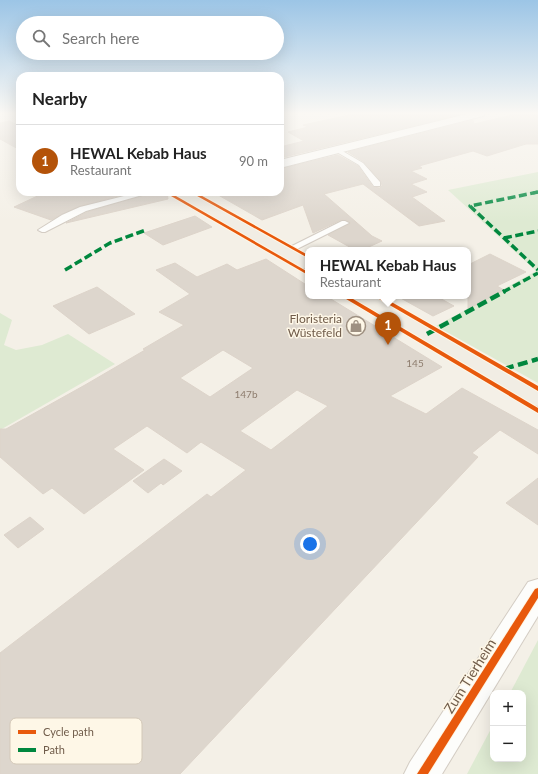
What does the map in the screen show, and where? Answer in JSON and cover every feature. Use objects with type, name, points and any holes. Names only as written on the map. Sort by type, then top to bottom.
[{"type":"main road","points":[[187,196],[305,262]]},
{"type":"main road","points":[[367,299],[538,398]]},
{"type":"street","points":[[284,163],[337,150]]},
{"type":"street","name":"Zum Tierheim","points":[[422,774],[538,591]]},
{"type":"lane","points":[[337,150],[361,164],[377,184]]},
{"type":"lane","points":[[42,230],[83,209],[133,196]]},
{"type":"lane","points":[[286,251],[345,223]]},
{"type":"green space","points":[[538,172],[538,383],[436,326],[536,271],[448,190]]},
{"type":"green space","points":[[0,313],[12,320],[4,345],[16,350],[42,345],[68,334],[115,364],[0,430]]},
{"type":"green space","points":[[538,640],[538,774],[467,774],[490,731],[490,762],[526,762],[526,690],[512,690]]},
{"type":"building","points":[[284,150],[313,150],[284,157]]},
{"type":"building","points":[[355,150],[506,150],[487,156],[473,151],[419,166],[422,168],[411,171],[427,179],[411,184],[427,192],[412,197],[445,221],[419,226],[363,184],[324,194],[372,236],[382,241],[369,247],[350,247],[328,235],[350,224],[350,222],[346,220],[341,220],[313,233],[303,205],[262,220],[220,196],[284,196],[284,168],[338,155],[358,166],[373,187],[380,188],[382,186],[381,181],[364,162],[348,152]]},
{"type":"building","points":[[37,196],[119,196],[80,206],[51,220],[14,207]]},
{"type":"building","points":[[141,196],[168,196],[168,199],[66,223],[87,212]]},
{"type":"building","points":[[195,216],[212,227],[163,245],[144,233]]},
{"type":"building","points":[[490,254],[526,272],[497,286],[504,290],[468,309],[468,299],[471,299],[471,264]]},
{"type":"building","points":[[266,259],[305,284],[305,299],[331,299],[442,367],[390,396],[426,414],[462,388],[538,430],[538,454],[500,430],[472,453],[478,457],[180,774],[0,774],[0,653],[207,494],[211,497],[246,470],[201,442],[187,453],[147,426],[113,449],[144,470],[84,514],[52,488],[43,494],[0,457],[0,429],[6,429],[85,385],[184,325],[159,312],[190,294],[156,270],[175,263],[197,277],[227,264],[237,270]],"holes":[[[223,350],[253,368],[210,397],[180,378]],[[297,390],[328,406],[271,450],[240,431]]]},
{"type":"building","points":[[97,287],[135,314],[89,334],[53,306]]},
{"type":"building","points":[[402,299],[441,299],[454,306],[433,316]]},
{"type":"building","points":[[164,459],[182,471],[163,485],[161,483],[148,493],[133,481]]},
{"type":"building","points":[[538,478],[538,525],[506,503]]},
{"type":"building","points":[[30,517],[44,529],[18,548],[4,535]]},
{"type":"marked path","points":[[538,192],[470,206],[538,270]]},
{"type":"marked path","points":[[65,270],[110,243],[146,230]]},
{"type":"marked path","points":[[504,238],[538,231]]},
{"type":"marked path","points":[[427,334],[538,273]]},
{"type":"marked path","points":[[504,369],[538,359]]},
{"type":"cycle path","points":[[173,196],[305,272]]},
{"type":"cycle path","points":[[199,196],[305,255]]},
{"type":"cycle path","points":[[349,299],[538,411]]},
{"type":"cycle path","points":[[382,299],[538,389]]},
{"type":"cycle path","points":[[422,774],[538,591]]},
{"type":"place","name":"Floristeria Wüstefeld","points":[[356,326]]},
{"type":"place","name":"HEWAL Kebab Haus","points":[[388,345]]}]
